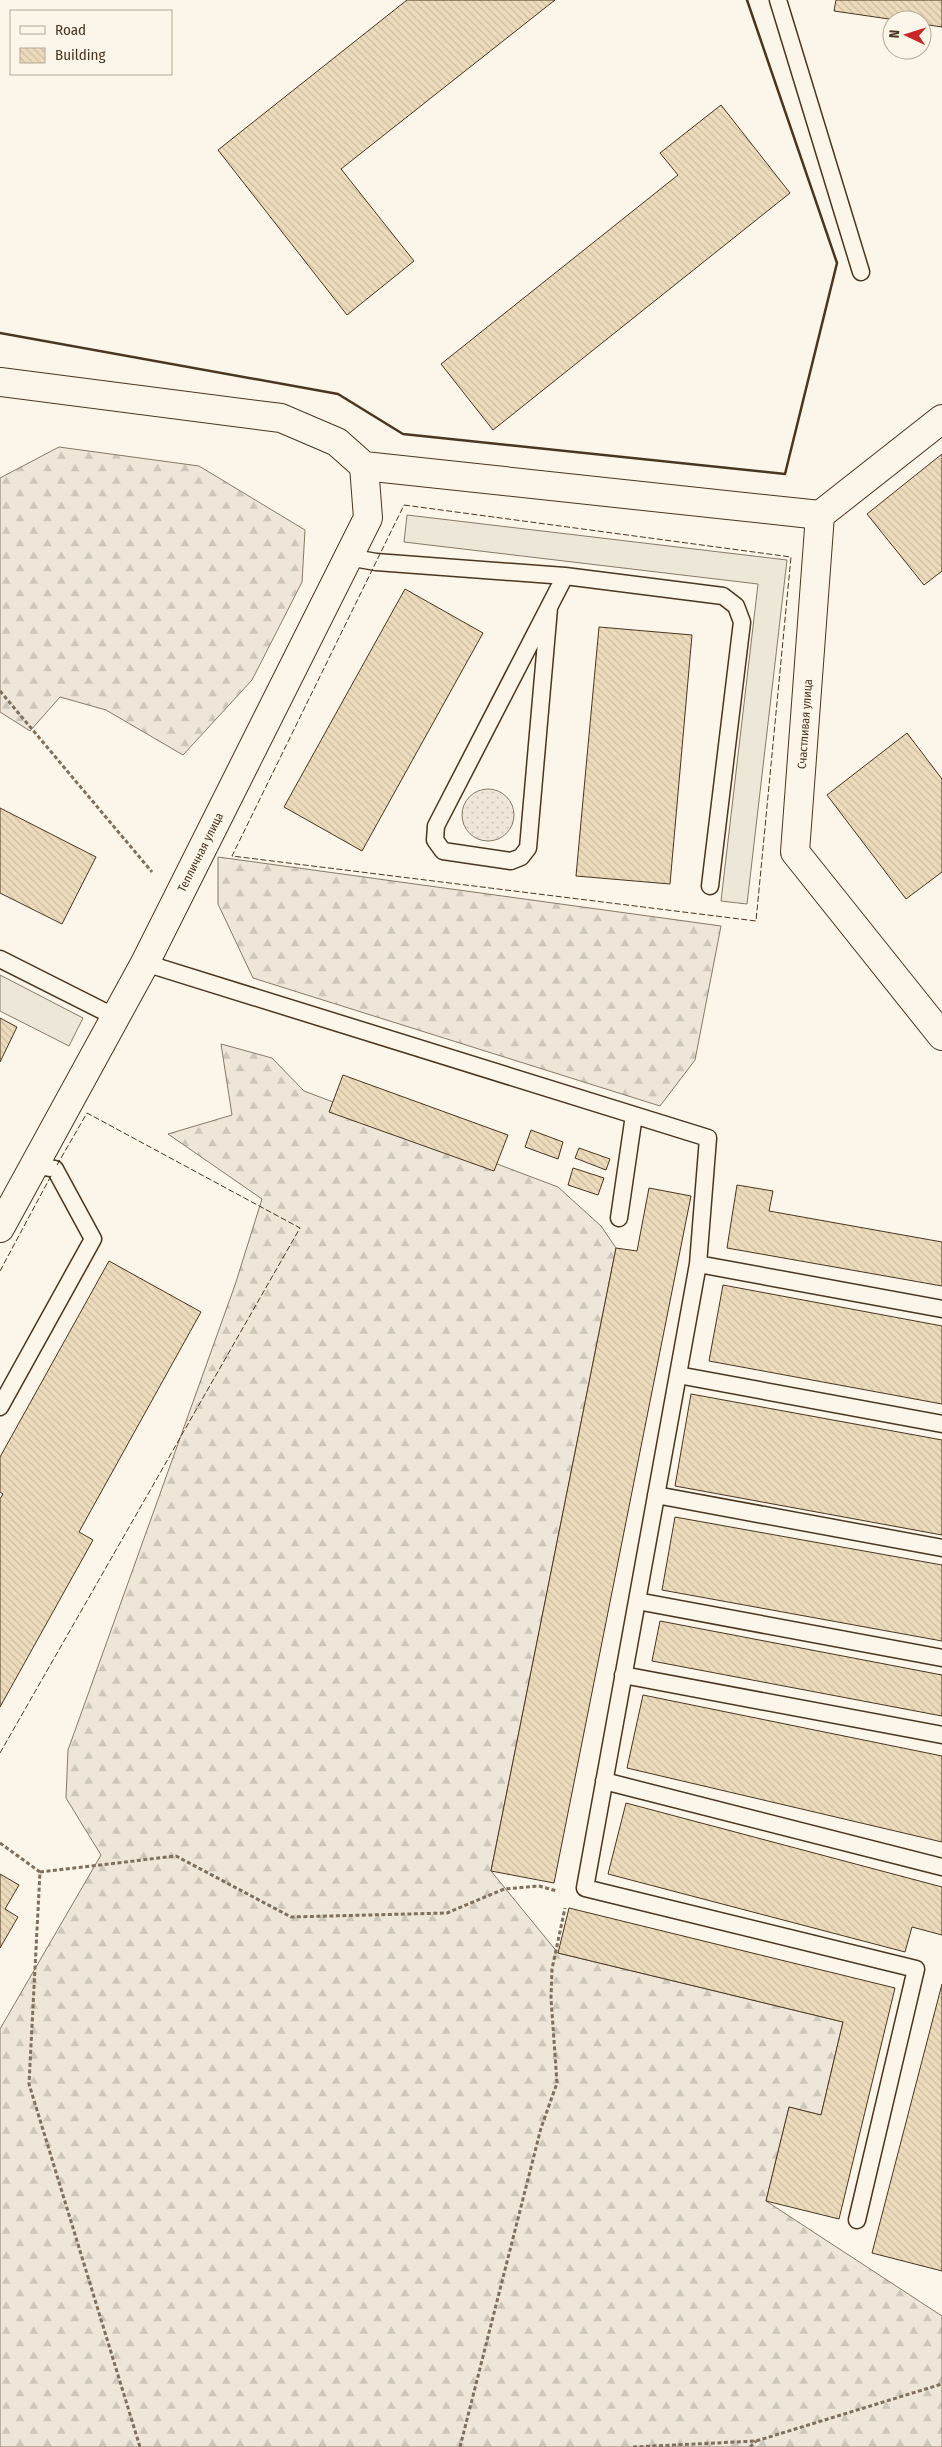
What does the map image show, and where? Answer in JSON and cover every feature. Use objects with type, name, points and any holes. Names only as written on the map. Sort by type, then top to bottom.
[{"type":"street","points":[[0,382],[281,418],[337,442],[364,466],[820,515],[942,419]]},
{"type":"street","name":"Тепличная улица","points":[[0,1228],[145,963],[368,518],[364,466]]},
{"type":"street","name":"Счастливая улица","points":[[820,515],[795,852],[942,1036]]},
{"type":"lane","points":[[778,0],[861,272]]},
{"type":"lane","points":[[348,557],[376,562],[565,576],[723,596],[736,606],[742,622],[710,886]]},
{"type":"lane","points":[[549,608],[528,848],[521,857],[511,861],[443,851],[435,840],[436,826],[565,576]]},
{"type":"lane","points":[[0,959],[115,1017]]},
{"type":"lane","points":[[145,963],[708,1138],[698,1264],[604,1781],[577,1891],[916,1970],[857,2220]]},
{"type":"lane","points":[[619,1218],[634,1114]]},
{"type":"lane","points":[[0,1407],[93,1239],[55,1169],[34,1165]]},
{"type":"lane","points":[[698,1264],[942,1309]]},
{"type":"lane","points":[[678,1375],[942,1424]]},
{"type":"lane","points":[[656,1495],[942,1548]]},
{"type":"lane","points":[[637,1601],[942,1658]]},
{"type":"lane","points":[[623,1675],[942,1735]]},
{"type":"lane","points":[[604,1781],[942,1866]]},
{"type":"path","points":[[0,690],[176,901]]},
{"type":"path","points":[[0,1843],[40,1872],[176,1856],[290,1917],[447,1913],[504,1889],[539,1886],[577,1891],[561,1922],[552,1969],[551,1998],[556,2083],[541,2128],[460,2447]]},
{"type":"path","points":[[40,1872],[29,2084],[140,2447]]},
{"type":"path","points":[[633,2447],[756,2441],[942,2384]]},
{"type":"path","points":[[750,2447],[756,2441]]},
{"type":"green space","points":[[59,447],[199,466],[305,530],[302,582],[252,680],[183,755],[106,710],[60,697],[30,731],[0,712],[0,478]]},
{"type":"green space","points":[[483,789],[493,789],[507,796],[514,810],[514,820],[507,834],[493,841],[483,841],[473,837],[466,830],[462,820],[462,810],[466,800],[473,793]]},
{"type":"green space","points":[[218,857],[721,926],[695,1060],[660,1106],[253,978],[218,904]]},
{"type":"green space","points":[[221,1044],[272,1058],[304,1091],[558,1187],[601,1226],[616,1248],[491,1871],[558,1953],[843,2022],[821,2115],[789,2107],[766,2201],[942,2316],[942,2447],[0,2447],[0,2029],[101,1855],[66,1798],[68,1750],[235,1285],[262,1199],[168,1134],[232,1115]]},
{"type":"shaded area","points":[[407,515],[787,560],[747,904],[721,901],[758,584],[404,542]]},
{"type":"shaded area","points":[[0,975],[83,1018],[69,1046],[0,1011]]},
{"type":"building","points":[[407,0],[555,0],[341,169],[414,261],[347,315],[218,150]]},
{"type":"building","points":[[836,0],[942,0],[942,27],[932,26],[932,10],[882,10],[882,18],[834,11]]},
{"type":"building","points":[[721,105],[790,193],[493,430],[441,364],[678,175],[660,153]]},
{"type":"building","points":[[942,454],[942,571],[924,585],[867,514]]},
{"type":"building","points":[[405,589],[483,633],[362,851],[284,807]]},
{"type":"building","points":[[599,627],[692,635],[670,884],[576,876]]},
{"type":"building","points":[[907,733],[942,779],[942,872],[906,899],[827,795]]},
{"type":"building","points":[[0,808],[96,857],[62,924],[0,893]]},
{"type":"building","points":[[0,1018],[17,1027],[0,1062]]},
{"type":"building","points":[[343,1075],[508,1135],[494,1171],[329,1112]]},
{"type":"building","points":[[531,1130],[563,1142],[558,1159],[525,1147]]},
{"type":"building","points":[[579,1148],[610,1159],[606,1170],[575,1158]]},
{"type":"building","points":[[573,1168],[604,1178],[598,1195],[568,1185]]},
{"type":"building","points":[[737,1185],[773,1191],[769,1211],[942,1242],[942,1286],[727,1248]]},
{"type":"building","points":[[649,1188],[691,1196],[554,1883],[491,1871],[616,1248],[637,1251]]},
{"type":"building","points":[[109,1261],[201,1312],[79,1532],[93,1540],[0,1707],[0,1499],[3,1494],[0,1492],[0,1457]]},
{"type":"building","points":[[723,1285],[942,1326],[942,1404],[709,1361]]},
{"type":"building","points":[[691,1394],[942,1440],[942,1535],[675,1486]]},
{"type":"building","points":[[675,1517],[942,1565],[942,1641],[662,1590]]},
{"type":"building","points":[[660,1621],[942,1675],[942,1716],[652,1661]]},
{"type":"building","points":[[643,1695],[942,1756],[942,1842],[627,1768]]},
{"type":"building","points":[[626,1803],[942,1887],[942,1935],[912,1927],[905,1952],[608,1874]]},
{"type":"building","points":[[0,1874],[19,1885],[5,1909],[18,1917],[0,1948]]},
{"type":"building","points":[[569,1908],[895,1988],[839,2219],[766,2201],[789,2107],[821,2115],[843,2022],[558,1953]]},
{"type":"building","points":[[942,1984],[942,2271],[872,2253]]},
{"type":"fence","points":[[404,505],[791,557],[756,921],[232,856],[404,505]]},
{"type":"fence","points":[[0,1753],[300,1228],[87,1113],[57,1165]]},
{"type":"fence","points":[[0,1271],[52,1174]]},
{"type":"wall","points":[[0,333],[338,394],[403,434],[785,474],[837,263],[747,0]]}]
